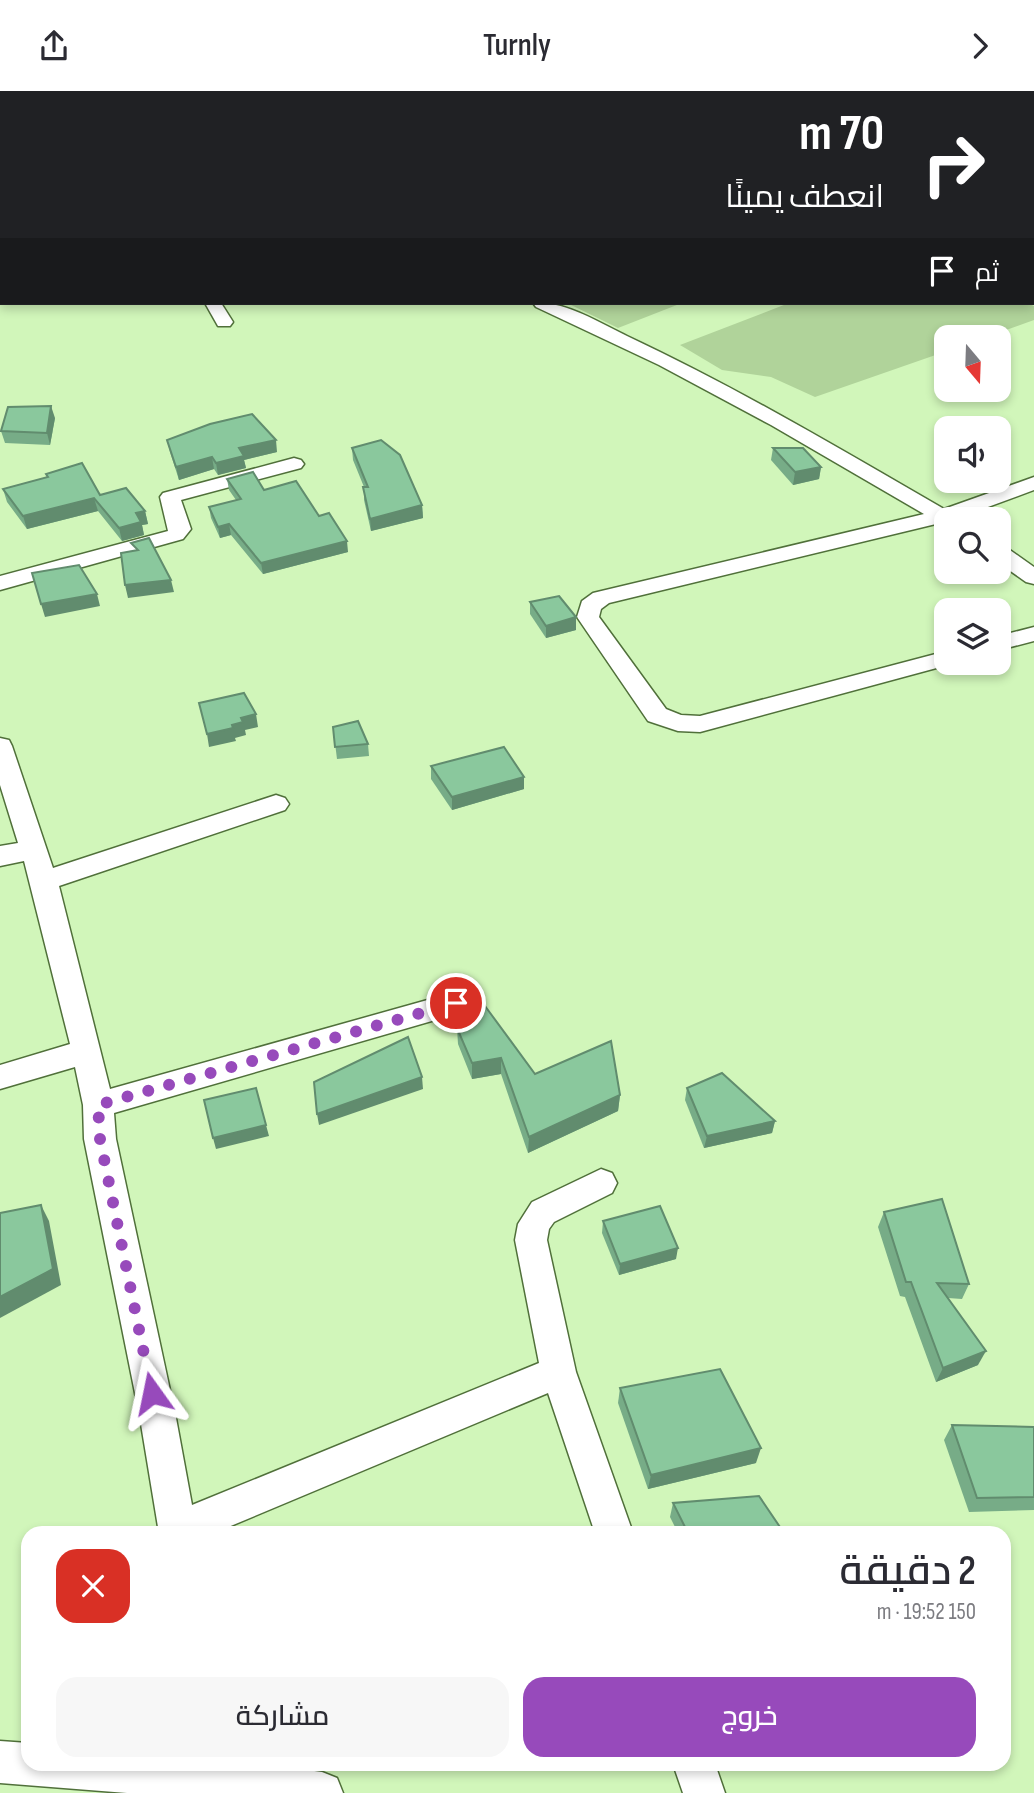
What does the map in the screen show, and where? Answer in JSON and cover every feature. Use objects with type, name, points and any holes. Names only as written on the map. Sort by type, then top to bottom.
[{"type":"street","points":[[214,305],[224,322]]},
{"type":"street","points":[[546,305],[665,361],[778,421],[934,511]]},
{"type":"street","points":[[0,583],[167,539],[176,535],[180,529],[170,497],[294,464]]},
{"type":"street","points":[[974,507],[1034,483]]},
{"type":"street","points":[[934,521],[601,598],[590,606],[588,617],[657,715],[678,723],[701,724],[934,661]]},
{"type":"street","points":[[1011,561],[1034,577]]},
{"type":"street","points":[[1011,640],[1034,634]]},
{"type":"street","points":[[0,746],[44,881],[87,1051],[98,1105],[100,1139],[158,1418],[177,1526]]},
{"type":"street","points":[[44,881],[276,804]]},
{"type":"street","points":[[0,856],[32,850]]},
{"type":"street","points":[[98,1105],[456,1003]]},
{"type":"street","points":[[0,1077],[87,1051]]},
{"type":"street","points":[[601,1183],[543,1212],[534,1224],[531,1240],[558,1372],[612,1526]]},
{"type":"street","points":[[190,1526],[558,1372]]},
{"type":"street","points":[[0,1762],[21,1765]]},
{"type":"street","points":[[64,1771],[157,1784],[214,1772],[322,1793]]},
{"type":"street","points":[[696,1771],[704,1793]]},
{"type":"green space","points":[[571,305],[677,305],[618,328]]},
{"type":"green space","points":[[784,305],[1034,306],[1034,320],[1012,328],[1012,325],[934,325],[934,356],[815,397],[771,377],[722,370],[680,345]]},
{"type":"building","points":[[51,406],[47,433],[1,431],[8,407]]},
{"type":"building","points":[[252,414],[276,440],[239,448],[244,456],[216,463],[212,457],[176,467],[167,440],[210,424]]},
{"type":"building","points":[[381,440],[400,455],[422,505],[370,519],[363,487],[368,487],[352,448]]},
{"type":"building","points":[[773,448],[803,448],[821,467],[795,472]]},
{"type":"building","points":[[82,463],[100,495],[126,488],[145,511],[136,513],[141,522],[119,528],[94,498],[23,516],[3,489],[48,477],[46,474]]},
{"type":"building","points":[[253,472],[264,490],[296,481],[319,516],[329,513],[347,541],[261,563],[229,524],[218,527],[209,507],[241,499],[227,479]]},
{"type":"building","points":[[149,538],[171,580],[125,585],[121,553],[138,550],[131,543]]},
{"type":"building","points":[[79,565],[97,594],[41,604],[32,573]]},
{"type":"building","points":[[559,596],[576,617],[546,626],[530,602]]},
{"type":"building","points":[[244,693],[256,714],[241,718],[243,722],[232,725],[233,728],[207,734],[199,703]]},
{"type":"building","points":[[358,721],[368,744],[335,747],[333,727]]},
{"type":"building","points":[[504,747],[524,777],[452,797],[431,766]]},
{"type":"building","points":[[485,1006],[535,1074],[611,1041],[620,1095],[529,1137],[501,1058],[472,1063],[457,1028]]},
{"type":"building","points":[[408,1037],[422,1077],[317,1114],[314,1082]]},
{"type":"building","points":[[722,1073],[775,1121],[707,1136],[687,1088]]},
{"type":"building","points":[[256,1088],[266,1125],[213,1138],[204,1100]]},
{"type":"building","points":[[942,1199],[969,1284],[937,1283],[986,1351],[943,1368],[911,1282],[906,1282],[884,1212]]},
{"type":"building","points":[[41,1205],[53,1269],[0,1297],[0,1213]]},
{"type":"building","points":[[660,1206],[678,1248],[620,1264],[603,1221]]},
{"type":"building","points":[[720,1369],[761,1448],[651,1475],[620,1388]]},
{"type":"building","points":[[952,1425],[1034,1427],[1034,1497],[977,1498]]},
{"type":"building","points":[[759,1496],[779,1526],[684,1526],[673,1503]]},
{"type":"route","points":[[152,1393],[100,1139],[98,1105],[456,1003]]}]
